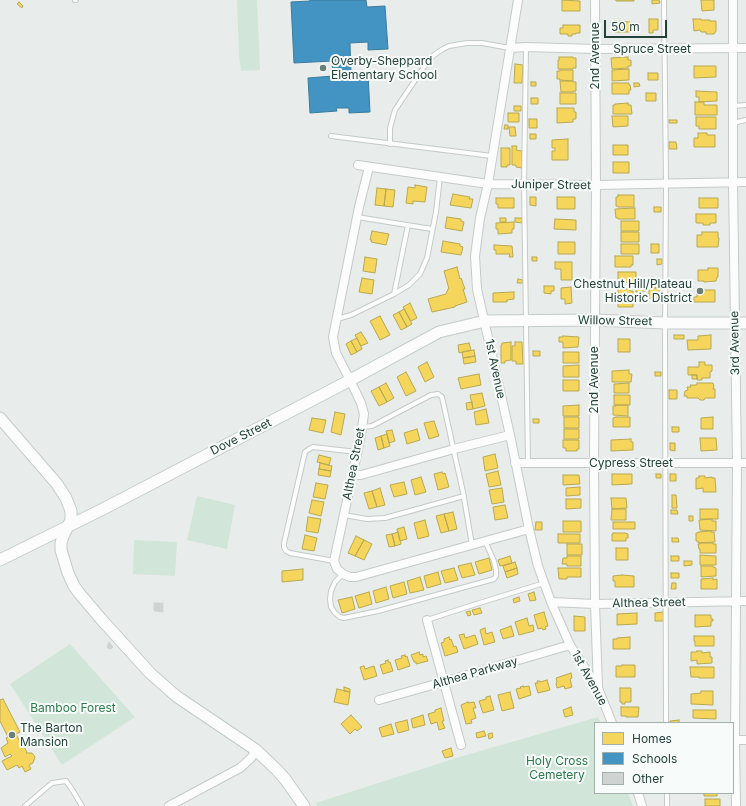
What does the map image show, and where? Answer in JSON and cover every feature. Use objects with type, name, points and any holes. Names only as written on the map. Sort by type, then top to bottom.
[{"type":"street","name":"1st Avenue","points":[[518,0],[488,184],[480,218],[474,256],[477,290],[510,435],[528,529],[538,566],[551,602],[570,645],[598,688],[612,722]]},
{"type":"street","name":"2nd Avenue","points":[[595,0],[596,185],[594,320],[594,604],[598,688]]},
{"type":"street","name":"3rd Avenue","points":[[733,0],[732,123],[737,463],[734,740],[736,806]]},
{"type":"street","name":"Spruce Street","points":[[510,48],[746,48]]},
{"type":"street","name":"Juniper Street","points":[[358,165],[488,184],[596,185],[746,182]]},
{"type":"street","name":"Althea Street","points":[[334,561],[364,414],[361,403],[336,353],[333,337],[357,217],[369,167]]},
{"type":"street","name":"Willow Street","points":[[485,321],[594,320],[665,323],[746,323]]},
{"type":"street","name":"Dove Street","points":[[0,560],[67,528],[439,332],[485,321]]},
{"type":"street","points":[[0,418],[53,479],[71,511],[70,520],[61,543],[61,550],[74,586],[88,605],[134,657],[159,682],[176,696],[256,750],[285,779],[304,806]]},
{"type":"street","points":[[352,475],[361,476],[454,449],[510,435]]},
{"type":"street","name":"Cypress Street","points":[[515,463],[746,463]]},
{"type":"street","points":[[334,561],[337,569],[342,574],[350,577],[356,577],[528,529]]},
{"type":"street","name":"Althea Street","points":[[551,602],[594,604],[746,601]]},
{"type":"street","points":[[427,620],[461,745]]},
{"type":"street","name":"Althea Parkway","points":[[379,700],[570,645]]},
{"type":"street","points":[[734,740],[746,740]]},
{"type":"street","points":[[169,806],[240,768],[251,758],[256,750]]},
{"type":"street","points":[[638,794],[642,806]]},
{"type":"lane","points":[[664,0],[666,184],[666,722]]},
{"type":"lane","points":[[390,144],[390,128],[395,110],[426,64],[434,55],[442,49],[450,46],[467,43],[482,42],[510,48]]},
{"type":"lane","points":[[526,47],[524,184],[528,463]]},
{"type":"lane","points":[[732,106],[746,105]]},
{"type":"lane","points":[[732,123],[746,120]]},
{"type":"lane","points":[[331,136],[492,156]]},
{"type":"lane","points":[[336,319],[351,315],[394,294],[409,285],[420,274],[427,258],[436,212],[440,176]]},
{"type":"lane","points":[[357,217],[432,229]]},
{"type":"lane","points":[[394,294],[408,225]]},
{"type":"lane","points":[[362,428],[372,426],[431,395],[438,394],[442,398],[464,496],[472,545]]},
{"type":"lane","points":[[334,561],[290,553],[286,551],[284,543],[305,452],[309,448],[313,447],[357,452]]},
{"type":"lane","points":[[344,515],[366,519],[385,518],[464,496]]},
{"type":"lane","points":[[342,574],[335,582],[331,591],[330,599],[331,607],[335,613],[344,618],[378,611],[494,579],[496,576],[494,561],[485,542]]},
{"type":"lane","points":[[427,620],[545,583]]},
{"type":"lane","points":[[26,806],[52,783],[66,781],[82,806]]},
{"type":"lane","points":[[667,794],[667,806]]},
{"type":"green space","points":[[237,0],[257,0],[260,70],[241,71]]},
{"type":"green space","points":[[197,496],[235,505],[227,549],[187,540]]},
{"type":"green space","points":[[134,540],[177,542],[175,576],[133,574]]},
{"type":"green space","name":"Bamboo Forest","points":[[70,644],[135,717],[62,765],[10,684]]},
{"type":"green space","name":"Holy Cross Cemetery","points":[[598,717],[600,722],[594,722],[594,794],[628,794],[633,806],[317,806],[316,803],[456,758]]},
{"type":"building: Homes","points":[[562,0],[580,1],[580,11],[562,11]]},
{"type":"building: Homes","points":[[634,0],[634,1],[616,1]]},
{"type":"building: Homes","points":[[652,0],[659,0],[660,3],[652,4]]},
{"type":"building: Homes","points":[[701,0],[714,0],[714,10],[702,11]]},
{"type":"building: Homes","points":[[19,2],[23,6],[22,8],[17,4]]},
{"type":"building: Homes","points":[[649,19],[658,19],[658,30],[653,30],[653,33],[649,33]]},
{"type":"building: Homes","points":[[693,19],[716,21],[716,31],[714,34],[706,34],[706,32],[701,32],[700,30],[694,31]]},
{"type":"building: Homes","points":[[615,21],[630,22],[630,32],[615,32]]},
{"type":"building: Homes","points":[[563,25],[580,25],[580,33],[572,34],[572,36],[568,36],[568,34],[560,34],[560,28],[563,28]]},
{"type":"building: Homes","points":[[559,57],[576,58],[576,68],[558,69]]},
{"type":"building: Homes","points":[[628,57],[628,60],[631,60],[631,66],[628,66],[628,68],[612,69],[611,58]]},
{"type":"building: Homes","points":[[515,64],[523,65],[522,83],[514,83]]},
{"type":"building: Homes","points":[[694,66],[716,66],[716,77],[694,78]]},
{"type":"building: Homes","points":[[629,69],[629,80],[612,81],[612,70]]},
{"type":"building: Homes","points":[[573,70],[573,81],[557,79],[557,71]]},
{"type":"building: Homes","points":[[648,73],[658,73],[658,80],[648,80]]},
{"type":"building: Homes","points":[[560,81],[576,82],[576,91],[561,92]]},
{"type":"building: Homes","points":[[531,82],[536,82],[536,86],[531,86]]},
{"type":"building: Homes","points":[[612,83],[629,83],[631,90],[629,90],[629,94],[612,94]]},
{"type":"building: Homes","points":[[634,83],[639,83],[640,86],[634,87]]},
{"type":"building: Homes","points":[[696,91],[717,92],[717,101],[699,102],[699,97],[696,97]]},
{"type":"building: Homes","points":[[560,93],[576,93],[576,104],[560,104]]},
{"type":"building: Homes","points":[[646,93],[656,93],[656,101],[646,101]]},
{"type":"building: Homes","points":[[531,98],[538,98],[538,104],[531,104]]},
{"type":"building: Homes","points":[[695,102],[704,102],[704,105],[717,105],[717,115],[695,115]]},
{"type":"building: Homes","points":[[628,103],[628,105],[631,105],[632,114],[613,114],[613,105]]},
{"type":"building: Homes","points":[[514,106],[521,106],[521,111],[514,111]]},
{"type":"building: Homes","points":[[557,108],[574,108],[574,112],[576,112],[576,119],[573,119],[573,122],[557,123]]},
{"type":"building: Homes","points":[[508,113],[519,113],[519,122],[508,122]]},
{"type":"building: Homes","points":[[612,116],[628,116],[628,126],[613,127]]},
{"type":"building: Homes","points":[[696,117],[716,117],[716,129],[699,129],[699,126],[696,126]]},
{"type":"building: Homes","points":[[529,119],[537,119],[537,128],[529,128]]},
{"type":"building: Homes","points":[[669,120],[677,120],[677,123],[669,123]]},
{"type":"building: Homes","points":[[505,125],[508,125],[508,129],[504,129]]},
{"type":"building: Homes","points":[[509,127],[515,127],[516,136],[510,136]]},
{"type":"building: Homes","points":[[698,133],[715,135],[715,147],[694,147],[694,138],[698,138]]},
{"type":"building: Homes","points":[[530,134],[536,134],[536,139],[530,139]]},
{"type":"building: Homes","points":[[568,139],[568,160],[552,160],[552,151],[555,151],[555,148],[552,148],[552,140]]},
{"type":"building: Homes","points":[[669,142],[676,142],[677,149],[669,149]]},
{"type":"building: Homes","points":[[613,145],[628,145],[628,155],[613,155]]},
{"type":"building: Homes","points":[[512,146],[517,146],[516,150],[522,151],[522,168],[512,165]]},
{"type":"building: Homes","points":[[501,148],[510,148],[510,165],[507,165],[507,167],[501,167]]},
{"type":"building: Homes","points":[[613,162],[629,162],[629,173],[613,173]]},
{"type":"building: Homes","points":[[415,185],[427,187],[425,202],[413,201],[413,204],[406,203],[408,187],[415,188]]},
{"type":"building: Homes","points":[[377,188],[386,189],[384,206],[375,205]]},
{"type":"building: Homes","points":[[386,189],[395,190],[393,207],[384,206]]},
{"type":"building: Homes","points":[[453,194],[470,197],[469,199],[473,199],[471,208],[450,205]]},
{"type":"building: Homes","points":[[618,195],[634,195],[634,207],[616,206],[616,197],[618,197]]},
{"type":"building: Homes","points":[[530,197],[536,197],[536,206],[530,205]]},
{"type":"building: Homes","points":[[557,197],[575,197],[575,209],[557,209]]},
{"type":"building: Homes","points":[[496,198],[514,198],[514,208],[498,208]]},
{"type":"building: Homes","points":[[699,198],[718,198],[718,208],[699,208]]},
{"type":"building: Homes","points":[[654,207],[661,207],[661,212],[654,212]]},
{"type":"building: Homes","points":[[635,208],[635,219],[616,218],[615,209]]},
{"type":"building: Homes","points":[[696,214],[716,214],[716,223],[703,225],[703,223],[696,223]]},
{"type":"building: Homes","points":[[447,217],[461,219],[461,221],[464,222],[462,231],[445,228]]},
{"type":"building: Homes","points":[[500,218],[506,218],[506,222],[500,222]]},
{"type":"building: Homes","points":[[515,218],[522,218],[522,223],[515,222]]},
{"type":"building: Homes","points":[[555,219],[576,220],[576,230],[554,229]]},
{"type":"building: Homes","points":[[621,221],[639,221],[639,231],[621,231]]},
{"type":"building: Homes","points":[[514,222],[514,229],[512,229],[512,233],[498,234],[496,223]]},
{"type":"building: Homes","points":[[372,231],[389,234],[386,245],[371,242]]},
{"type":"building: Homes","points":[[621,232],[639,232],[639,242],[621,242]]},
{"type":"building: Homes","points":[[702,232],[718,232],[718,247],[697,247],[697,235],[702,235]]},
{"type":"building: Homes","points":[[443,241],[460,244],[460,246],[463,247],[461,255],[441,252]]},
{"type":"building: Homes","points":[[558,242],[575,242],[575,254],[558,254]]},
{"type":"building: Homes","points":[[621,244],[639,244],[639,254],[621,254]]},
{"type":"building: Homes","points":[[651,244],[659,244],[659,253],[651,253]]},
{"type":"building: Homes","points":[[494,245],[512,246],[513,257],[509,257],[510,254],[496,254]]},
{"type":"building: Homes","points":[[615,256],[633,256],[633,265],[631,265],[631,267],[615,267]]},
{"type":"building: Homes","points":[[365,257],[377,259],[375,273],[363,271]]},
{"type":"building: Homes","points":[[532,257],[537,257],[537,261],[532,261]]},
{"type":"building: Homes","points":[[657,259],[662,259],[662,264],[657,265]]},
{"type":"building: Homes","points":[[555,262],[572,262],[572,280],[561,280],[561,269],[555,269]]},
{"type":"building: Homes","points":[[457,267],[460,279],[461,278],[465,289],[463,289],[467,302],[455,307],[432,312],[428,299],[446,294],[449,289],[444,271]]},
{"type":"building: Homes","points":[[708,268],[718,268],[718,277],[716,281],[698,281],[698,270],[708,270]]},
{"type":"building: Homes","points":[[618,272],[636,272],[636,282],[618,283]]},
{"type":"building: Homes","points":[[362,278],[374,280],[372,294],[359,292]]},
{"type":"building: Homes","points":[[518,279],[523,280],[523,283],[517,283]]},
{"type":"building: Homes","points":[[645,279],[646,283],[641,283],[641,280]]},
{"type":"building: Homes","points":[[655,284],[659,284],[659,288],[655,288]]},
{"type":"building: Homes","points":[[646,285],[646,291],[636,292],[636,286]]},
{"type":"building: Homes","points":[[544,286],[554,286],[554,291],[551,291],[551,294],[544,293]]},
{"type":"building: Homes","points":[[571,287],[572,303],[565,304],[565,299],[561,299],[561,288]]},
{"type":"building: Homes","points":[[649,288],[659,288],[659,298],[649,298]]},
{"type":"building: Homes","points":[[618,289],[630,289],[630,291],[633,291],[633,307],[618,307]]},
{"type":"building: Homes","points":[[697,290],[715,290],[715,302],[694,302],[694,297],[697,297]]},
{"type":"building: Homes","points":[[514,292],[514,299],[507,300],[507,302],[493,302],[493,293]]},
{"type":"building: Homes","points":[[410,303],[417,318],[411,321],[403,307]]},
{"type":"building: Homes","points":[[404,309],[412,324],[407,327],[399,312]]},
{"type":"building: Homes","points":[[399,312],[407,327],[401,330],[393,315]]},
{"type":"building: Homes","points":[[380,316],[390,335],[380,340],[370,321]]},
{"type":"building: Homes","points":[[361,332],[368,343],[361,346],[355,335]]},
{"type":"building: Homes","points":[[674,335],[684,335],[684,339],[674,339]]},
{"type":"building: Homes","points":[[711,335],[711,349],[688,350],[687,340],[698,340],[698,336]]},
{"type":"building: Homes","points":[[559,337],[579,337],[578,347],[563,348],[563,342],[559,342]]},
{"type":"building: Homes","points":[[357,338],[362,349],[357,352],[351,341]]},
{"type":"building: Homes","points":[[618,339],[630,339],[630,352],[618,352]]},
{"type":"building: Homes","points":[[351,341],[357,352],[351,355],[346,344]]},
{"type":"building: Homes","points":[[511,342],[511,360],[501,363],[501,345],[502,343]]},
{"type":"building: Homes","points":[[515,342],[522,342],[523,364],[516,364],[516,361],[512,361],[512,346],[515,346]]},
{"type":"building: Homes","points":[[469,343],[471,350],[459,353],[458,345]]},
{"type":"building: Homes","points":[[474,350],[475,356],[463,358],[462,352]]},
{"type":"building: Homes","points":[[533,351],[540,351],[540,356],[533,356]]},
{"type":"building: Homes","points":[[563,352],[579,352],[579,363],[563,363]]},
{"type":"building: Homes","points":[[475,356],[476,362],[464,364],[463,358]]},
{"type":"building: Homes","points":[[427,362],[434,377],[425,382],[418,367]]},
{"type":"building: Homes","points":[[699,362],[705,362],[705,365],[712,365],[710,378],[702,378],[702,380],[697,380],[697,375],[688,375],[688,367],[699,367]]},
{"type":"building: Homes","points":[[579,365],[579,377],[563,377],[563,366]]},
{"type":"building: Homes","points":[[629,370],[629,374],[632,374],[631,382],[612,382],[612,371]]},
{"type":"building: Homes","points":[[406,372],[416,391],[406,396],[397,377]]},
{"type":"building: Homes","points":[[655,372],[661,372],[661,376],[655,376]]},
{"type":"building: Homes","points":[[479,374],[481,385],[461,389],[458,378]]},
{"type":"building: Homes","points":[[692,375],[697,375],[697,379],[692,379]]},
{"type":"building: Homes","points":[[563,380],[579,380],[579,391],[563,391]]},
{"type":"building: Homes","points":[[386,383],[394,398],[387,402],[379,387]]},
{"type":"building: Homes","points":[[629,383],[629,393],[614,393],[614,384]]},
{"type":"building: Homes","points":[[697,383],[713,383],[715,398],[705,398],[704,400],[700,400],[698,398],[687,398],[687,396],[684,396],[685,391],[688,390],[687,387],[691,387],[690,385],[697,385]]},
{"type":"building: Homes","points":[[379,387],[387,402],[379,406],[371,391]]},
{"type":"building: Homes","points":[[669,390],[677,390],[677,399],[669,399]]},
{"type":"building: Homes","points":[[482,393],[485,406],[473,409],[470,395]]},
{"type":"building: Homes","points":[[614,395],[630,395],[630,405],[614,405]]},
{"type":"building: Homes","points":[[472,402],[473,409],[467,410],[466,403]]},
{"type":"building: Homes","points":[[579,405],[579,416],[563,416],[563,406]]},
{"type":"building: Homes","points":[[628,405],[628,416],[613,415],[613,406]]},
{"type":"building: Homes","points":[[486,409],[489,423],[476,425],[474,412]]},
{"type":"building: Homes","points":[[335,412],[345,414],[341,435],[331,432]]},
{"type":"building: Homes","points":[[564,417],[579,417],[579,428],[564,428]]},
{"type":"building: Homes","points":[[630,417],[630,427],[613,427],[613,418]]},
{"type":"building: Homes","points":[[713,417],[713,429],[701,429],[701,418]]},
{"type":"building: Homes","points":[[312,418],[326,420],[323,433],[309,430]]},
{"type":"building: Homes","points":[[533,419],[539,419],[539,423],[533,423]]},
{"type":"building: Homes","points":[[434,421],[439,436],[429,439],[424,423]]},
{"type":"building: Homes","points":[[672,427],[679,427],[679,432],[672,432]]},
{"type":"building: Homes","points":[[417,429],[420,440],[407,444],[404,433]]},
{"type":"building: Homes","points":[[564,429],[579,429],[579,439],[564,439]]},
{"type":"building: Homes","points":[[392,430],[395,441],[389,443],[386,431]]},
{"type":"building: Homes","points":[[387,434],[390,446],[384,448],[381,436]]},
{"type":"building: Homes","points":[[381,436],[384,448],[378,450],[375,438]]},
{"type":"building: Homes","points":[[700,438],[716,438],[717,450],[701,451]]},
{"type":"building: Homes","points":[[631,439],[631,442],[633,442],[633,450],[611,451],[611,440]]},
{"type":"building: Homes","points":[[563,440],[579,440],[579,449],[577,449],[577,451],[566,451],[566,448],[563,448]]},
{"type":"building: Homes","points":[[670,443],[675,443],[675,451],[670,450]]},
{"type":"building: Homes","points":[[495,454],[498,468],[485,471],[483,457]]},
{"type":"building: Homes","points":[[319,455],[331,458],[329,465],[317,462]]},
{"type":"building: Homes","points":[[320,463],[332,466],[331,471],[319,469]]},
{"type":"building: Homes","points":[[319,469],[331,471],[330,477],[318,475]]},
{"type":"building: Homes","points":[[498,471],[501,485],[489,487],[486,474]]},
{"type":"building: Homes","points":[[442,472],[443,474],[445,473],[449,487],[438,490],[434,474]]},
{"type":"building: Homes","points":[[612,474],[632,474],[632,484],[612,485]]},
{"type":"building: Homes","points":[[656,474],[661,474],[661,478],[656,478]]},
{"type":"building: Homes","points":[[670,474],[676,474],[676,481],[670,481]]},
{"type":"building: Homes","points":[[563,475],[579,475],[580,484],[563,485]]},
{"type":"building: Homes","points":[[699,476],[705,476],[705,478],[715,478],[716,492],[703,492],[703,488],[696,489],[696,478],[699,478]]},
{"type":"building: Homes","points":[[421,477],[426,492],[415,495],[411,480]]},
{"type":"building: Homes","points":[[404,482],[407,494],[394,497],[390,485]]},
{"type":"building: Homes","points":[[316,483],[328,485],[325,499],[313,497]]},
{"type":"building: Homes","points":[[580,487],[580,495],[566,496],[566,488]]},
{"type":"building: Homes","points":[[380,488],[385,505],[377,507],[372,491]]},
{"type":"building: Homes","points":[[502,488],[504,502],[492,504],[489,490]]},
{"type":"building: Homes","points":[[372,491],[377,507],[369,509],[364,493]]},
{"type":"building: Homes","points":[[672,495],[676,495],[677,508],[672,508]]},
{"type":"building: Homes","points":[[611,498],[626,498],[627,508],[612,509]]},
{"type":"building: Homes","points":[[566,499],[581,499],[581,508],[566,509]]},
{"type":"building: Homes","points":[[312,500],[324,502],[321,516],[309,513]]},
{"type":"building: Homes","points":[[505,505],[508,518],[495,520],[493,507]]},
{"type":"building: Homes","points":[[612,509],[626,509],[626,520],[611,520]]},
{"type":"building: Homes","points":[[700,509],[718,509],[718,519],[700,519]]},
{"type":"building: Homes","points":[[671,510],[677,510],[678,514],[671,514]]},
{"type":"building: Homes","points":[[453,512],[457,529],[449,531],[444,514]]},
{"type":"building: Homes","points":[[444,514],[449,531],[441,533],[436,516]]},
{"type":"building: Homes","points":[[689,516],[693,516],[693,521],[689,521]]},
{"type":"building: Homes","points":[[308,517],[321,519],[318,533],[306,531]]},
{"type":"building: Homes","points":[[712,519],[712,521],[716,521],[716,531],[700,530],[699,520]]},
{"type":"building: Homes","points":[[425,520],[429,536],[418,539],[414,523]]},
{"type":"building: Homes","points":[[563,521],[581,521],[581,532],[563,532]]},
{"type":"building: Homes","points":[[536,522],[542,522],[542,530],[535,530]]},
{"type":"building: Homes","points":[[613,522],[635,522],[635,529],[613,529]]},
{"type":"building: Homes","points":[[404,527],[407,539],[400,541],[397,529]]},
{"type":"building: Homes","points":[[398,532],[401,544],[395,546],[392,534]]},
{"type":"building: Homes","points":[[714,532],[715,542],[698,543],[698,541],[696,541],[696,533]]},
{"type":"building: Homes","points":[[613,533],[628,534],[628,538],[626,538],[626,541],[612,541]]},
{"type":"building: Homes","points":[[392,534],[395,546],[389,547],[386,535]]},
{"type":"building: Homes","points":[[558,534],[580,534],[580,543],[558,543]]},
{"type":"building: Homes","points":[[305,535],[317,538],[314,551],[302,549]]},
{"type":"building: Homes","points":[[356,536],[364,540],[355,556],[348,553]]},
{"type":"building: Homes","points":[[672,538],[678,538],[679,542],[672,542]]},
{"type":"building: Homes","points":[[364,540],[372,544],[364,560],[355,556]]},
{"type":"building: Homes","points":[[567,544],[582,544],[582,555],[567,555]]},
{"type":"building: Homes","points":[[698,544],[716,544],[716,553],[700,553]]},
{"type":"building: Homes","points":[[616,548],[628,548],[628,560],[616,560]]},
{"type":"building: Homes","points":[[700,555],[716,556],[716,565],[700,565]]},
{"type":"building: Homes","points":[[510,556],[512,563],[500,566],[498,560]]},
{"type":"building: Homes","points":[[567,556],[581,556],[581,566],[567,566],[567,564],[562,564],[563,558],[567,558]]},
{"type":"building: Homes","points":[[671,556],[679,556],[679,561],[671,561]]},
{"type":"building: Homes","points":[[489,558],[492,570],[479,574],[475,562]]},
{"type":"building: Homes","points":[[684,561],[692,561],[692,565],[684,566]]},
{"type":"building: Homes","points":[[515,562],[517,568],[505,572],[503,566]]},
{"type":"building: Homes","points":[[471,563],[475,575],[462,578],[458,566]]},
{"type":"building: Homes","points":[[701,566],[713,566],[716,568],[716,576],[701,577]]},
{"type":"building: Homes","points":[[454,568],[458,580],[445,583],[441,571]]},
{"type":"building: Homes","points":[[517,568],[518,574],[507,578],[505,572]]},
{"type":"building: Homes","points":[[558,568],[581,568],[581,577],[567,577],[567,579],[559,579]]},
{"type":"building: Homes","points":[[303,569],[303,580],[282,582],[282,571]]},
{"type":"building: Homes","points":[[438,572],[441,584],[427,588],[424,576]]},
{"type":"building: Homes","points":[[671,573],[679,573],[679,578],[671,578]]},
{"type":"building: Homes","points":[[613,576],[634,576],[634,587],[615,587]]},
{"type":"building: Homes","points":[[420,577],[424,590],[410,593],[407,581]]},
{"type":"building: Homes","points":[[713,578],[713,580],[717,579],[717,589],[701,589],[701,579]]},
{"type":"building: Homes","points":[[404,582],[407,594],[393,598],[390,586]]},
{"type":"building: Homes","points":[[672,583],[676,583],[676,589],[671,589]]},
{"type":"building: Homes","points":[[386,587],[389,599],[376,603],[373,591]]},
{"type":"building: Homes","points":[[369,592],[372,604],[359,608],[355,596]]},
{"type":"building: Homes","points":[[534,592],[536,600],[530,601],[528,594]]},
{"type":"building: Homes","points":[[352,597],[355,609],[342,613],[338,600]]},
{"type":"building: Homes","points":[[519,597],[520,601],[514,603],[513,599]]},
{"type":"building: Homes","points":[[480,608],[482,613],[474,615],[472,610]]},
{"type":"building: Homes","points":[[470,611],[471,615],[468,616],[466,612]]},
{"type":"building: Homes","points":[[544,612],[548,626],[543,630],[542,628],[538,629],[534,615]]},
{"type":"building: Homes","points":[[663,612],[664,621],[655,621],[655,613]]},
{"type":"building: Homes","points":[[637,613],[637,624],[617,625],[617,614]]},
{"type":"building: Homes","points":[[695,615],[711,615],[711,619],[713,619],[713,621],[711,621],[711,626],[695,627]]},
{"type":"building: Homes","points":[[574,616],[585,617],[585,631],[574,631]]},
{"type":"building: Homes","points":[[527,618],[529,626],[533,625],[534,631],[519,635],[515,622]]},
{"type":"building: Homes","points":[[511,626],[514,636],[503,639],[500,630]]},
{"type":"building: Homes","points":[[485,628],[486,634],[492,632],[495,642],[484,645],[480,630]]},
{"type":"building: Homes","points":[[464,634],[465,638],[475,635],[478,644],[464,649],[459,635]]},
{"type":"building: Homes","points":[[694,636],[714,636],[714,646],[695,646]]},
{"type":"building: Homes","points":[[449,637],[454,647],[456,646],[458,652],[445,656],[441,643],[444,642],[444,639]]},
{"type":"building: Homes","points":[[630,637],[630,649],[613,649],[613,639]]},
{"type":"building: Homes","points":[[702,651],[702,653],[710,652],[712,663],[697,664],[697,660],[691,661],[691,652]]},
{"type":"building: Homes","points":[[419,652],[420,655],[423,654],[423,657],[426,656],[428,661],[416,664],[416,662],[414,662],[411,655]]},
{"type":"building: Homes","points":[[405,655],[405,657],[407,656],[410,666],[398,670],[395,660],[402,658],[401,656]]},
{"type":"building: Homes","points":[[388,660],[393,671],[383,674],[380,665],[386,663],[385,661]]},
{"type":"building: Homes","points":[[635,665],[635,677],[616,677],[616,666]]},
{"type":"building: Homes","points":[[364,666],[365,669],[374,666],[377,676],[364,680],[360,667]]},
{"type":"building: Homes","points":[[690,667],[714,667],[714,678],[691,677]]},
{"type":"building: Homes","points":[[571,673],[572,678],[570,679],[572,687],[565,689],[564,686],[557,688],[556,678]]},
{"type":"building: Homes","points":[[547,680],[550,690],[538,693],[535,683],[538,683],[537,681],[540,682]]},
{"type":"building: Homes","points":[[523,686],[529,686],[531,695],[519,699],[516,689]]},
{"type":"building: Homes","points":[[344,687],[350,689],[350,692],[344,691]]},
{"type":"building: Homes","points":[[620,688],[631,688],[631,702],[625,702],[625,704],[622,704],[622,702],[620,702]]},
{"type":"building: Homes","points":[[337,689],[350,692],[348,705],[334,702]]},
{"type":"building: Homes","points":[[701,691],[713,691],[713,705],[691,704],[691,694],[701,693]]},
{"type":"building: Homes","points":[[510,692],[514,708],[502,711],[498,695]]},
{"type":"building: Homes","points":[[490,696],[494,710],[483,713],[479,701]]},
{"type":"building: Homes","name":"The Barton Mansion","points":[[3,699],[20,732],[16,734],[21,744],[22,743],[27,752],[26,753],[32,753],[35,757],[33,763],[29,765],[31,769],[25,772],[22,766],[19,768],[17,765],[7,770],[2,761],[12,756],[10,754],[5,757],[1,748],[8,743],[6,738],[8,737],[0,721],[0,700]]},
{"type":"building: Homes","points":[[468,702],[474,702],[476,708],[473,708],[476,718],[471,720],[472,723],[466,724],[461,705]]},
{"type":"building: Homes","points":[[571,707],[573,715],[565,717],[563,710]]},
{"type":"building: Homes","points":[[621,707],[639,707],[638,717],[621,716]]},
{"type":"building: Homes","points":[[441,708],[444,721],[442,721],[445,728],[439,730],[437,722],[431,724],[428,714]]},
{"type":"building: Homes","points":[[693,710],[716,710],[716,719],[693,718]]},
{"type":"building: Homes","points":[[351,715],[362,727],[357,731],[355,729],[350,734],[341,724]]},
{"type":"building: Homes","points":[[423,715],[425,725],[413,728],[411,719]]},
{"type":"building: Homes","points":[[407,720],[409,730],[398,733],[395,723]]},
{"type":"building: Homes","points":[[679,720],[679,722],[670,722]]},
{"type":"building: Homes","points":[[391,724],[394,734],[382,737],[379,728]]},
{"type":"building: Homes","points":[[484,731],[486,736],[477,738],[476,733]]},
{"type":"building: Homes","points":[[492,733],[493,737],[489,739],[488,734]]},
{"type":"building: Homes","points":[[451,748],[453,756],[445,758],[442,751]]},
{"type":"building: Homes","points":[[704,794],[717,794],[717,796],[704,796]]},
{"type":"building: Homes","points":[[705,799],[720,799],[720,806],[705,806]]},
{"type":"building: Schools","points":[[310,0],[366,0],[367,7],[385,6],[388,49],[368,50],[368,42],[350,43],[351,75],[368,74],[370,112],[349,113],[349,108],[336,108],[337,111],[310,113],[308,78],[333,76],[332,61],[294,63],[291,2]]},
{"type":"building: Other","points":[[154,603],[163,603],[163,612],[154,611]]},
{"type":"building: Other","points":[[109,642],[113,647],[111,649],[107,647]]},
{"type":"place","name":"Overby-Sheppard Elementary School","points":[[323,68]]},
{"type":"place","name":"Chestnut Hill/Plateau Historic District","points":[[700,291]]},
{"type":"place","name":"The Barton Mansion","points":[[12,735]]}]
